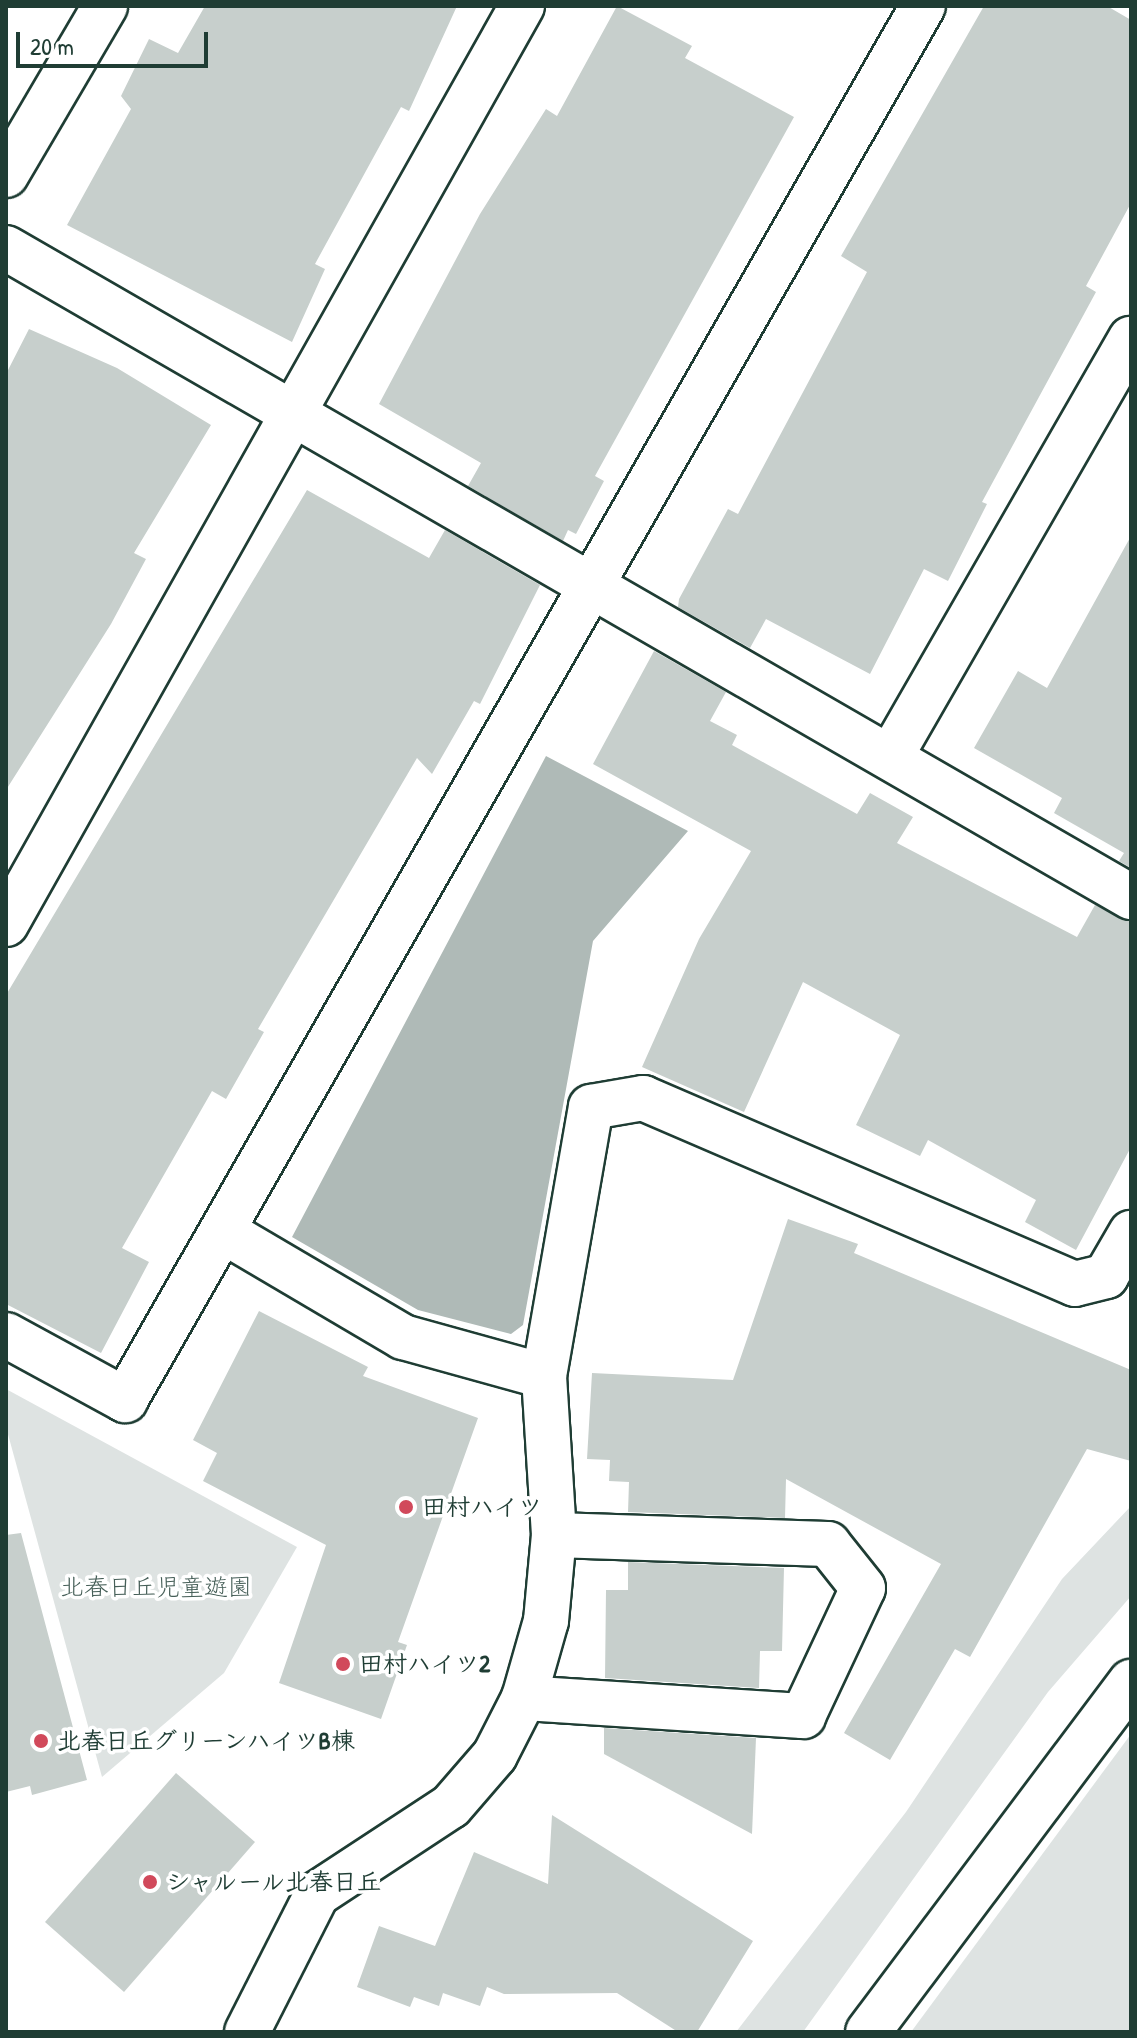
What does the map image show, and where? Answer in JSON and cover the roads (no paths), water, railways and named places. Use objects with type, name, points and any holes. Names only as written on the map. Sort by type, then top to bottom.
[{"type":"street","points":[[6,175],[105,6]]},
{"type":"street","points":[[6,924],[290,412],[522,6]]},
{"type":"street","points":[[6,1335],[125,1400],[594,586],[923,6]]},
{"type":"street","points":[[6,248],[892,754],[1131,897]]},
{"type":"street","points":[[892,754],[1131,339]]},
{"type":"street","points":[[247,2032],[317,1894],[451,1806],[495,1755],[524,1698],[546,1621],[554,1535],[544,1376],[591,1107],[643,1098],[1075,1284],[1106,1276],[1131,1233]]},
{"type":"street","points":[[223,1231],[403,1337],[544,1376]]},
{"type":"street","points":[[524,1698],[803,1716],[863,1588],[828,1544],[554,1535]]},
{"type":"street","points":[[868,2032],[1131,1682]]},
{"type":"place","name":"田村ハイツ","points":[[406,1507]]},
{"type":"place","name":"田村ハイツ2","points":[[343,1664]]},
{"type":"place","name":"北春日丘グリーンハイツB棟","points":[[41,1741]]},
{"type":"place","name":"シャルール北春日丘","points":[[150,1882]]},
{"type":"park label","name":"北春日丘児童遊園","points":[[156,1587]]}]
